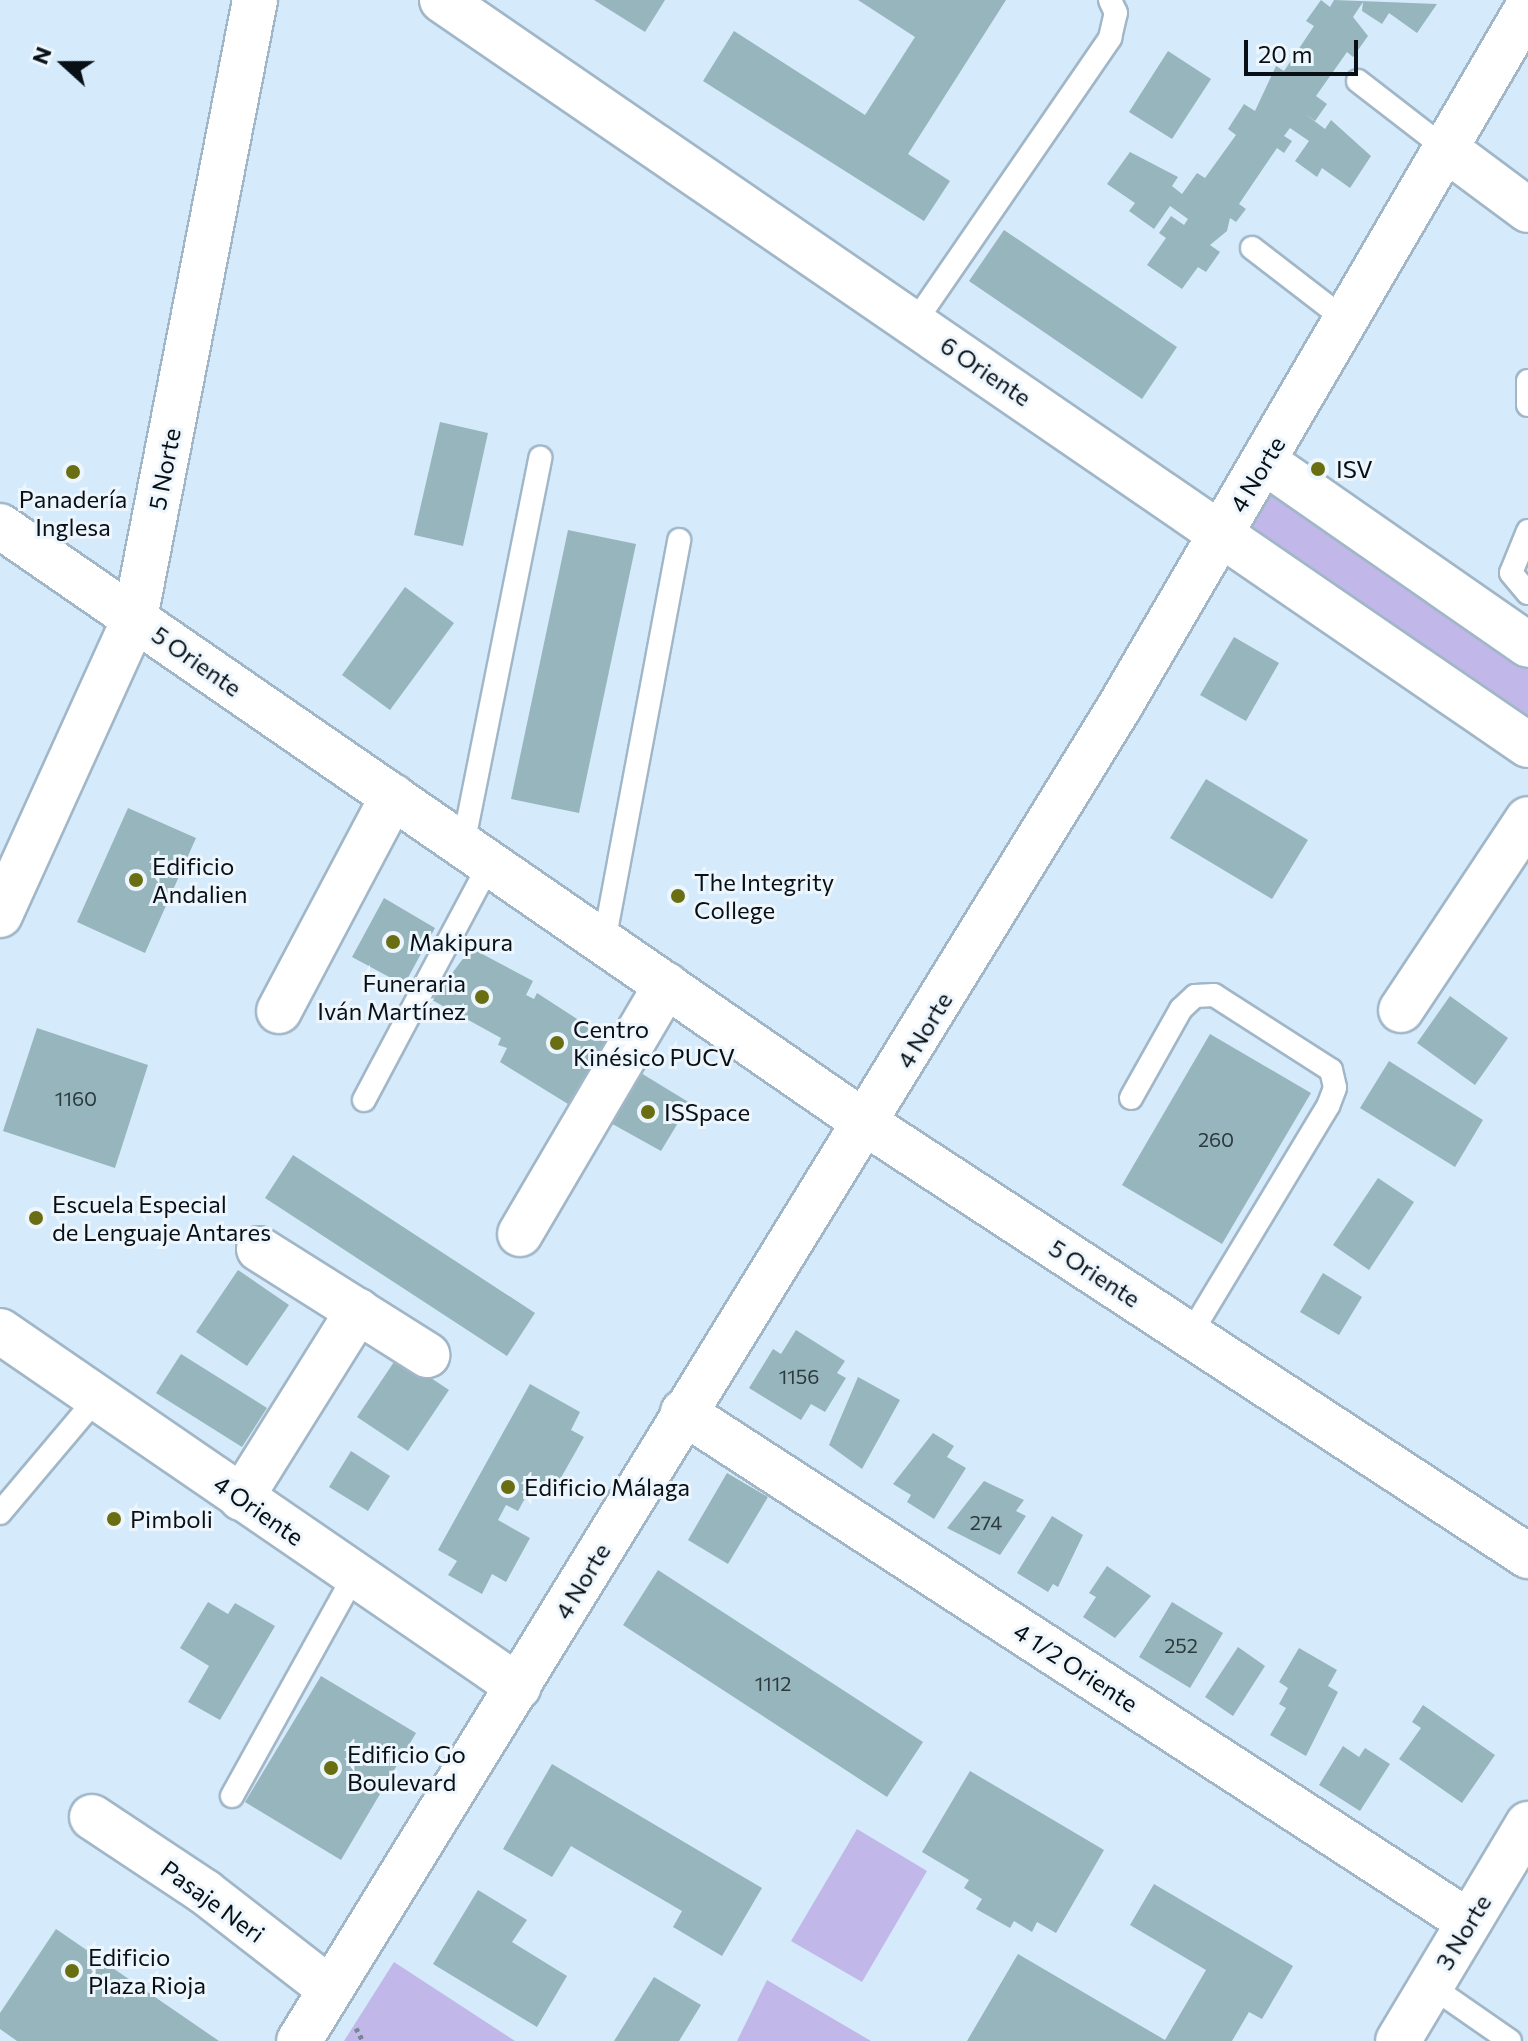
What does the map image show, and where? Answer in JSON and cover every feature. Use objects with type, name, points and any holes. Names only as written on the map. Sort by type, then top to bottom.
[{"type":"street","name":"5 Norte","points":[[0,915],[135,618],[255,0]]},
{"type":"street","name":"6 Oriente","points":[[442,0],[1223,531],[1528,745]]},
{"type":"street","name":"4 Norte","points":[[299,2041],[342,2007],[519,1687],[683,1412],[867,1124],[1348,322],[1446,149],[1516,8]]},
{"type":"street","points":[[1446,149],[1528,210]]},
{"type":"street","points":[[1265,462],[1528,645]]},
{"type":"street","name":"5 Oriente","points":[[0,526],[867,1124],[1528,1556]]},
{"type":"street","points":[[279,1011],[393,796]]},
{"type":"street","points":[[1401,1010],[1528,819]]},
{"type":"street","points":[[520,1234],[666,985]]},
{"type":"street","points":[[259,1249],[427,1355]]},
{"type":"street","points":[[241,1498],[358,1311]]},
{"type":"street","name":"4 Oriente","points":[[0,1331],[519,1687]]},
{"type":"street","name":"4 1/2 Oriente","points":[[683,1412],[1469,1922]]},
{"type":"street","name":"Pasaje Neri","points":[[92,1817],[205,1892],[342,2007]]},
{"type":"street","name":"3 Norte","points":[[1398,2041],[1469,1922],[1521,1851]]},
{"type":"lane","points":[[915,322],[1110,38],[1116,13],[1110,0]]},
{"type":"lane","points":[[1358,81],[1446,149]]},
{"type":"lane","points":[[1252,248],[1348,322]]},
{"type":"lane","points":[[1528,381],[1528,405]]},
{"type":"lane","points":[[364,1100],[476,854],[540,458]]},
{"type":"lane","points":[[1528,531],[1511,573],[1528,593]]},
{"type":"lane","points":[[604,942],[679,540]]},
{"type":"lane","points":[[1131,1098],[1181,1009],[1195,996],[1214,995],[1331,1070],[1335,1088],[1328,1106],[1190,1335]]},
{"type":"lane","points":[[0,1513],[97,1398]]},
{"type":"lane","points":[[232,1796],[354,1576]]},
{"type":"lane","points":[[1431,1986],[1510,2041]]},
{"type":"path","points":[[342,2007],[363,2041]]},
{"type":"shaded area","points":[[1274,483],[1528,660],[1528,731],[1244,533]]},
{"type":"shaded area","points":[[857,1829],[927,1871],[862,1982],[791,1941]]},
{"type":"shaded area","points":[[394,1962],[515,2041],[344,2041]]},
{"type":"shaded area","points":[[767,1980],[871,2041],[737,2041]]},
{"type":"building","points":[[594,0],[665,0],[645,32]]},
{"type":"building","points":[[858,0],[1006,0],[908,154],[950,181],[924,221],[703,81],[734,31],[865,115],[915,37]]},
{"type":"building","points":[[1321,0],[1330,7],[1334,0],[1437,4],[1417,33],[1389,13],[1382,24],[1362,11],[1363,2],[1353,17],[1368,36],[1353,57],[1347,52],[1316,96],[1327,104],[1315,121],[1305,114],[1325,129],[1331,120],[1371,156],[1350,188],[1322,168],[1317,177],[1295,161],[1309,141],[1290,128],[1284,136],[1292,141],[1284,153],[1277,148],[1239,204],[1246,209],[1236,222],[1230,218],[1227,231],[1210,245],[1220,252],[1206,272],[1198,267],[1182,289],[1147,265],[1166,238],[1159,233],[1171,216],[1184,225],[1188,219],[1170,206],[1154,229],[1129,211],[1135,203],[1107,184],[1130,152],[1178,177],[1172,186],[1182,194],[1197,173],[1205,178],[1236,135],[1228,129],[1244,104],[1255,111],[1276,66],[1284,71],[1314,26],[1306,21]]},
{"type":"building","points":[[1168,51],[1211,79],[1172,139],[1129,112]]},
{"type":"building","points":[[1004,230],[1177,347],[1142,399],[969,281]]},
{"type":"building","points":[[440,422],[488,433],[463,546],[414,535]]},
{"type":"building","points":[[568,530],[636,544],[579,813],[511,799]]},
{"type":"building","points":[[405,587],[454,623],[390,710],[342,675]]},
{"type":"building","points":[[1234,637],[1279,663],[1246,721],[1200,695]]},
{"type":"building","points":[[1206,779],[1308,840],[1272,899],[1170,838]]},
{"type":"building","name":"Edificio Andalien","points":[[128,808],[196,838],[145,953],[77,922]]},
{"type":"building","name":"Makipura","points":[[384,898],[435,928],[404,985],[352,957]]},
{"type":"building","points":[[471,948],[533,981],[526,995],[534,999],[537,993],[608,1039],[568,1104],[500,1062],[507,1048],[498,1045],[501,1038],[432,1000]]},
{"type":"building","points":[[1450,996],[1508,1038],[1475,1085],[1417,1043]]},
{"type":"building","points":[[37,1028],[148,1065],[115,1168],[3,1131]]},
{"type":"building","points":[[1210,1034],[1311,1093],[1222,1244],[1122,1185]]},
{"type":"building","points":[[1389,1061],[1483,1120],[1455,1167],[1360,1108]]},
{"type":"building","name":"ISSpace","points":[[636,1070],[690,1103],[661,1151],[607,1121]]},
{"type":"building","points":[[293,1155],[535,1313],[507,1356],[265,1198]]},
{"type":"building","points":[[1378,1178],[1414,1202],[1369,1270],[1333,1245]]},
{"type":"building","points":[[238,1270],[289,1305],[247,1366],[196,1332]]},
{"type":"building","points":[[1323,1273],[1362,1297],[1339,1335],[1300,1312]]},
{"type":"building","points":[[796,1330],[845,1361],[837,1373],[846,1378],[825,1412],[811,1404],[801,1420],[749,1388],[773,1349],[781,1354]]},
{"type":"building","points":[[181,1354],[267,1408],[242,1447],[156,1393]]},
{"type":"building","points":[[398,1356],[449,1390],[408,1451],[357,1417]]},
{"type":"building","points":[[858,1377],[900,1400],[862,1469],[829,1445]]},
{"type":"building","name":"Edificio Málaga","points":[[530,1384],[580,1412],[571,1430],[584,1437],[558,1483],[548,1478],[539,1496],[529,1491],[518,1511],[506,1505],[498,1520],[530,1538],[506,1582],[492,1574],[482,1594],[448,1575],[457,1561],[438,1550]]},
{"type":"building","points":[[933,1433],[954,1446],[947,1457],[966,1468],[934,1519],[907,1502],[911,1495],[893,1484]]},
{"type":"building","points":[[351,1451],[390,1476],[368,1511],[329,1487]]},
{"type":"building","points":[[727,1473],[768,1497],[728,1564],[688,1540]]},
{"type":"building","points":[[984,1481],[1024,1500],[1016,1511],[1026,1516],[1000,1555],[947,1528]]},
{"type":"building","points":[[1052,1516],[1083,1535],[1058,1587],[1053,1584],[1048,1592],[1017,1573]]},
{"type":"building","points":[[1107,1566],[1151,1596],[1115,1638],[1083,1617],[1096,1597],[1089,1593]]},
{"type":"building","points":[[658,1570],[923,1742],[887,1797],[623,1625]]},
{"type":"building","points":[[208,1602],[228,1614],[235,1603],[275,1626],[220,1720],[188,1702],[209,1666],[180,1648]]},
{"type":"building","points":[[1172,1602],[1223,1633],[1190,1688],[1139,1657]]},
{"type":"building","points":[[1238,1647],[1265,1666],[1233,1716],[1205,1697]]},
{"type":"building","points":[[1299,1648],[1337,1670],[1328,1686],[1338,1692],[1306,1756],[1270,1735],[1286,1708],[1279,1704],[1288,1688],[1279,1682]]},
{"type":"building","name":"Edificio Go Boulevard","points":[[321,1676],[416,1733],[341,1860],[245,1802]]},
{"type":"building","points":[[1423,1705],[1495,1755],[1462,1803],[1399,1759],[1421,1728],[1412,1722]]},
{"type":"building","points":[[1343,1746],[1359,1757],[1365,1748],[1390,1764],[1360,1811],[1319,1785]]},
{"type":"building","points":[[552,1764],[762,1888],[722,1956],[673,1927],[682,1911],[571,1846],[552,1877],[503,1849]]},
{"type":"building","points":[[970,1771],[1104,1850],[1056,1933],[1037,1922],[1032,1932],[1014,1921],[1010,1928],[976,1909],[982,1899],[964,1888],[969,1880],[922,1852]]},
{"type":"building","points":[[1154,1884],[1293,1966],[1262,2019],[1249,2012],[1232,2041],[967,2041],[1018,1954],[1165,2040],[1206,1970],[1130,1925]]},
{"type":"building","points":[[478,1890],[527,1920],[512,1942],[567,1976],[537,2027],[433,1964]]},
{"type":"building","name":"Edificio Plaza Rioja","points":[[56,1929],[219,2041],[17,2041],[0,2029],[0,2013]]},
{"type":"building","points":[[654,1977],[701,2005],[679,2041],[614,2041]]},
{"type":"place","name":"ISV","points":[[1318,469]]},
{"type":"place","name":"Panadería Inglesa","points":[[73,472]]},
{"type":"place","name":"Edificio Andalien","points":[[136,880]]},
{"type":"place","name":"The Integrity College","points":[[678,896]]},
{"type":"place","name":"Makipura","points":[[393,942]]},
{"type":"place","name":"Funeraria Iván Martínez","points":[[482,997]]},
{"type":"place","name":"Centro Kinésico PUCV","points":[[557,1043]]},
{"type":"place","name":"ISSpace","points":[[648,1112]]},
{"type":"place","name":"Escuela Especial de Lenguaje Antares","points":[[36,1218]]},
{"type":"place","name":"Edificio Málaga","points":[[508,1487]]},
{"type":"place","name":"Pimboli","points":[[114,1519]]},
{"type":"place","name":"Edificio Go Boulevard","points":[[331,1768]]},
{"type":"place","name":"Edificio Plaza Rioja","points":[[72,1971]]}]
